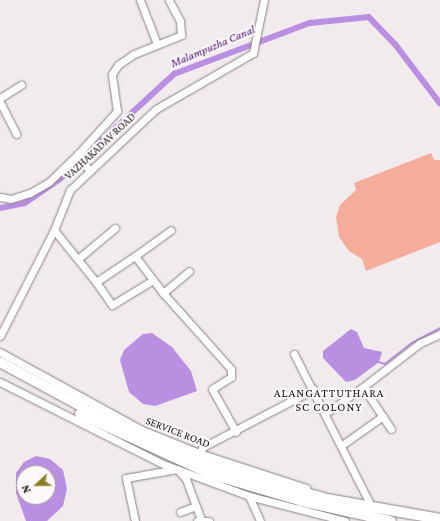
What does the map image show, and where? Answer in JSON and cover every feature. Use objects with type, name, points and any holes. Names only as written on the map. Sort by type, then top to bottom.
[{"type":"highway","points":[[0,362],[116,425],[212,466],[372,508],[440,519]]},
{"type":"highway","points":[[0,370],[128,438],[211,474],[303,501],[391,521]]},
{"type":"highway","points":[[303,501],[314,513]]},
{"type":"street","points":[[140,0],[157,44]]},
{"type":"street","points":[[0,197],[12,199],[30,193],[49,182],[78,154],[117,111],[112,74],[118,65],[157,44],[175,39],[183,29],[169,0]]},
{"type":"street","name":"VAZHAKADAV ROAD","points":[[0,336],[54,230],[70,190],[88,169],[156,109],[245,61],[258,43],[264,0]]},
{"type":"street","points":[[0,98],[21,85]]},
{"type":"street","points":[[0,102],[16,134]]},
{"type":"street","points":[[78,154],[88,169]]},
{"type":"street","points":[[79,258],[115,228]]},
{"type":"street","points":[[54,230],[79,258],[112,305],[153,280]]},
{"type":"street","points":[[96,282],[171,230]]},
{"type":"street","points":[[135,256],[163,293],[231,369],[231,378],[212,389],[236,432]]},
{"type":"street","points":[[163,293],[189,271]]},
{"type":"street","points":[[326,413],[363,387],[420,343],[440,334]]},
{"type":"street","name":"SERVICE ROAD","points":[[0,352],[107,413],[199,453],[347,498],[360,505]]},
{"type":"street","points":[[294,354],[314,389],[372,508]]},
{"type":"street","points":[[0,382],[85,427],[177,469],[249,496],[267,499],[345,521]]},
{"type":"street","points":[[363,387],[391,429]]},
{"type":"street","points":[[199,453],[203,447],[236,432],[314,389]]},
{"type":"street","points":[[342,445],[383,416]]},
{"type":"street","points":[[177,469],[186,479],[202,521]]},
{"type":"street","points":[[135,521],[126,478],[177,469]]},
{"type":"street","points":[[249,496],[260,521]]},
{"type":"street","points":[[267,499],[285,496]]},
{"type":"street","points":[[180,512],[196,506]]},
{"type":"shaded area","points":[[431,153],[434,160],[440,160],[440,242],[366,271],[362,259],[349,251],[339,237],[336,217],[340,205],[356,190],[354,183]]},
{"type":"shaded area","points":[[351,329],[357,332],[364,348],[382,352],[379,362],[355,380],[346,382],[323,358],[323,351]]},
{"type":"shaded area","points":[[152,333],[172,347],[191,371],[197,391],[155,406],[143,404],[129,392],[120,360],[124,350],[143,334]]},
{"type":"shaded area","points":[[36,456],[50,459],[63,470],[67,489],[63,506],[47,521],[26,521],[20,505],[56,505],[56,465],[22,465],[24,462]]},
{"type":"waterway","name":"Malampuzha Canal","points":[[0,208],[25,203],[60,179],[174,74],[310,23],[369,17],[396,45],[440,103]]},
{"type":"waterway","points":[[379,362],[385,364],[412,343],[440,328]]},
{"type":"district","name":"ALANGATTUTHARA SC COLONY","points":[[329,401]]}]
